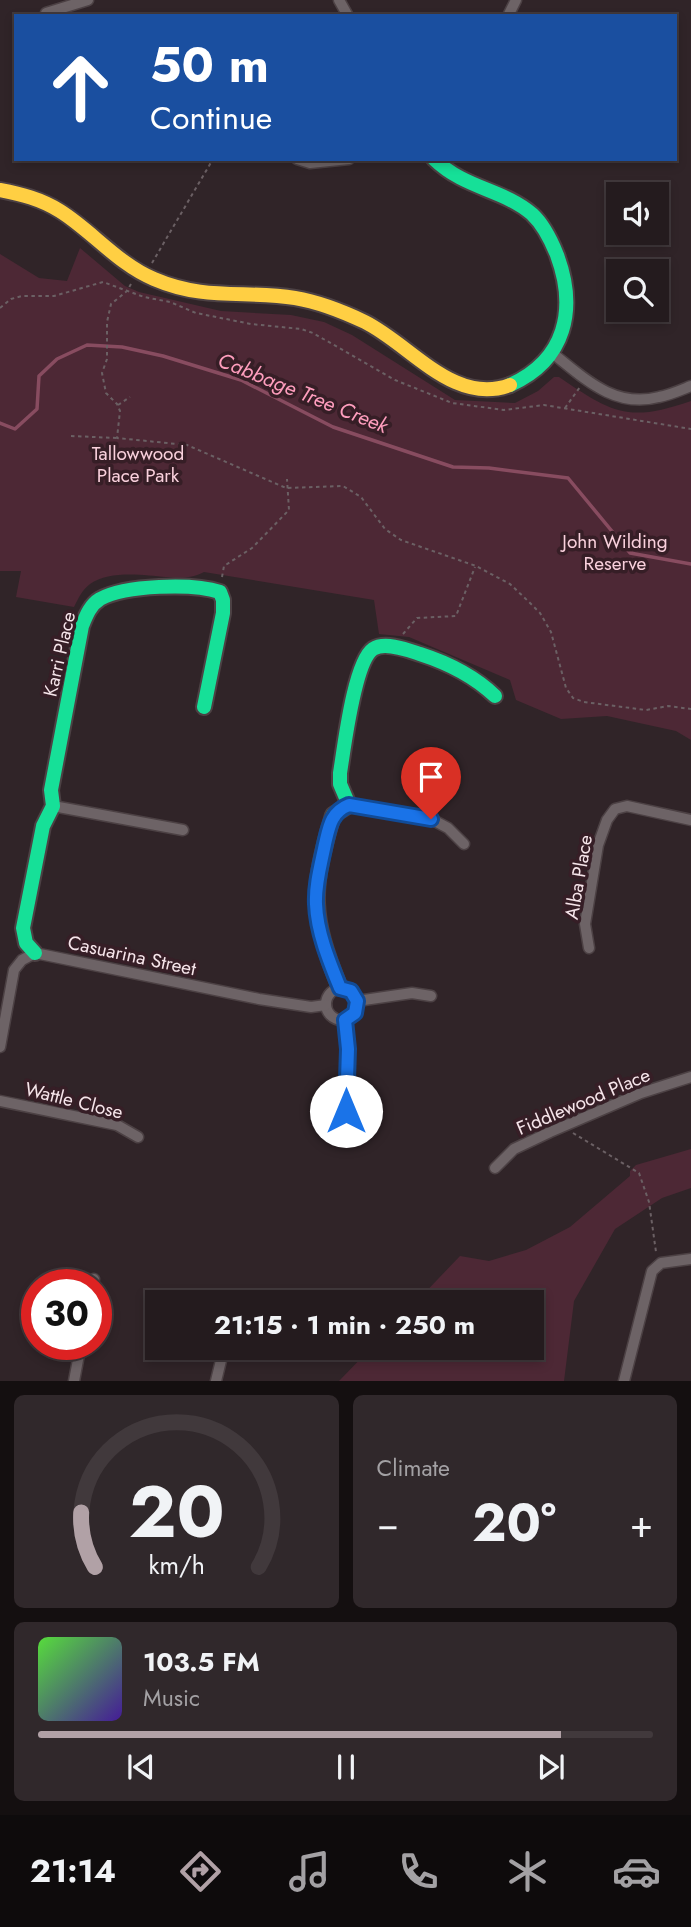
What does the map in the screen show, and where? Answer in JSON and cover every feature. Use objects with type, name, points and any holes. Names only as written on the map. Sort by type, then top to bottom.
[{"type":"street","points":[[46,13],[88,0]]},
{"type":"street","points":[[304,161],[330,161]]},
{"type":"street","points":[[0,190],[27,195],[59,211],[139,272],[156,280],[215,295],[294,298],[320,303],[367,323],[450,380],[473,389],[493,390],[525,378],[551,352],[564,325],[568,300],[557,258],[544,227],[533,214],[521,206],[466,184],[450,174],[437,161]]},
{"type":"street","points":[[551,352],[601,391],[615,397],[631,400],[658,398],[691,386]]},
{"type":"street","name":"Karri Place","points":[[35,953],[26,943],[23,928],[43,826],[53,806],[51,790],[57,753],[82,626],[89,608],[115,592],[162,587],[203,588],[220,592]]},
{"type":"street","points":[[204,707],[223,613],[220,592]]},
{"type":"street","points":[[349,805],[343,793],[340,773],[361,666],[367,654],[376,648],[399,649],[430,657],[481,681],[495,696]]},
{"type":"street","points":[[340,988],[326,952],[318,919],[316,889],[333,815],[349,805],[431,819],[448,828],[464,844]]},
{"type":"street","points":[[53,806],[183,830]]},
{"type":"street","name":"Alba Place","points":[[589,948],[585,924],[598,845],[607,820],[615,809],[627,806],[691,820]]},
{"type":"street","points":[[0,1047],[15,970],[28,955],[35,953]]},
{"type":"street","name":"Casuarina Street","points":[[35,953],[259,999],[311,1007],[326,1005]]},
{"type":"street","points":[[340,988],[351,991],[357,1001],[355,1013],[345,1020],[333,1017],[326,1005],[329,993],[340,988]]},
{"type":"street","points":[[357,1001],[412,993],[431,996]]},
{"type":"street","points":[[345,1020],[348,1049],[346,1111]]},
{"type":"street","name":"Fiddlewood Place","points":[[495,1168],[514,1149],[640,1093],[691,1077]]},
{"type":"street","name":"Wattle Close","points":[[0,1101],[117,1125],[138,1137]]},
{"type":"street","points":[[624,1381],[652,1271],[661,1263],[673,1259],[691,1259]]},
{"type":"street","points":[[74,1381],[78,1360]]},
{"type":"street","points":[[216,1381],[221,1360]]},
{"type":"path","points":[[150,267],[212,161]]},
{"type":"path","points":[[0,308],[11,299],[22,296],[54,296],[103,282],[197,313],[313,333],[395,380],[452,403],[504,410],[544,405],[691,429]]},
{"type":"path","points":[[117,438],[120,411],[118,405],[106,393],[103,373],[107,359],[107,322],[111,304],[127,291]]},
{"type":"path","points":[[565,409],[579,387]]},
{"type":"path","points":[[118,405],[130,397]]},
{"type":"path","points":[[71,436],[187,445],[286,488],[343,486],[361,497],[385,529],[401,540],[476,566],[510,584],[540,613],[551,632],[566,688],[573,698],[584,702],[646,710],[668,706],[691,709]]},
{"type":"path","points":[[220,592],[223,566],[251,548],[289,510],[287,479]]},
{"type":"path","points":[[399,649],[402,634],[417,618],[456,616],[476,566]]},
{"type":"path","points":[[564,1126],[639,1174],[649,1202],[657,1256],[661,1263]]},
{"type":"green space","name":"Tallowwood Place Park","points":[[80,248],[125,286],[139,292],[221,311],[291,315],[324,322],[352,335],[455,400],[515,403],[538,391],[554,377],[559,377],[593,399],[621,411],[651,412],[691,401],[691,740],[676,731],[607,716],[561,719],[516,700],[510,680],[409,637],[379,634],[374,600],[204,572],[185,578],[127,574],[107,577],[87,586],[74,607],[16,597],[21,571],[0,571],[0,254],[39,278],[67,281]]},
{"type":"green space","points":[[691,1149],[691,1188],[662,1198],[615,1229],[574,1301],[564,1381],[339,1381],[359,1360],[544,1360],[544,1290],[427,1290],[460,1256],[489,1261],[526,1250],[570,1227],[630,1176],[630,1171],[636,1165]]},
{"type":"waterway","name":"Cabbage Tree Creek","points":[[0,423],[15,429],[37,409],[39,376],[57,359],[87,345],[122,347],[163,356],[241,380],[333,427],[453,467],[489,468],[568,478],[630,553],[691,564]]},
{"type":"traffic: fast","points":[[436,161],[458,177],[509,199],[532,214],[547,233],[557,255],[566,295],[562,331],[544,362],[510,385]]},
{"type":"traffic: fast","points":[[35,953],[26,943],[23,928],[43,826],[53,806],[51,790],[82,626],[94,604],[111,594],[142,588],[193,587],[220,592],[223,613],[204,707]]},
{"type":"traffic: fast","points":[[340,988],[323,941],[317,902],[318,883],[333,815],[349,805],[340,784],[340,773],[355,688],[366,657],[373,649],[384,646],[409,650],[460,671],[495,696]]},
{"type":"traffic: slow","points":[[0,190],[31,197],[53,207],[129,265],[154,279],[208,293],[277,296],[322,305],[365,322],[452,380],[470,387],[490,389],[510,385]]},
{"type":"route","points":[[346,1111],[348,1049],[345,1020],[355,1013],[357,1001],[351,991],[340,988],[326,952],[316,905],[316,889],[333,815],[349,805],[431,819]]},
{"type":"park label","name":"John Wilding Reserve","points":[[615,552]]}]
